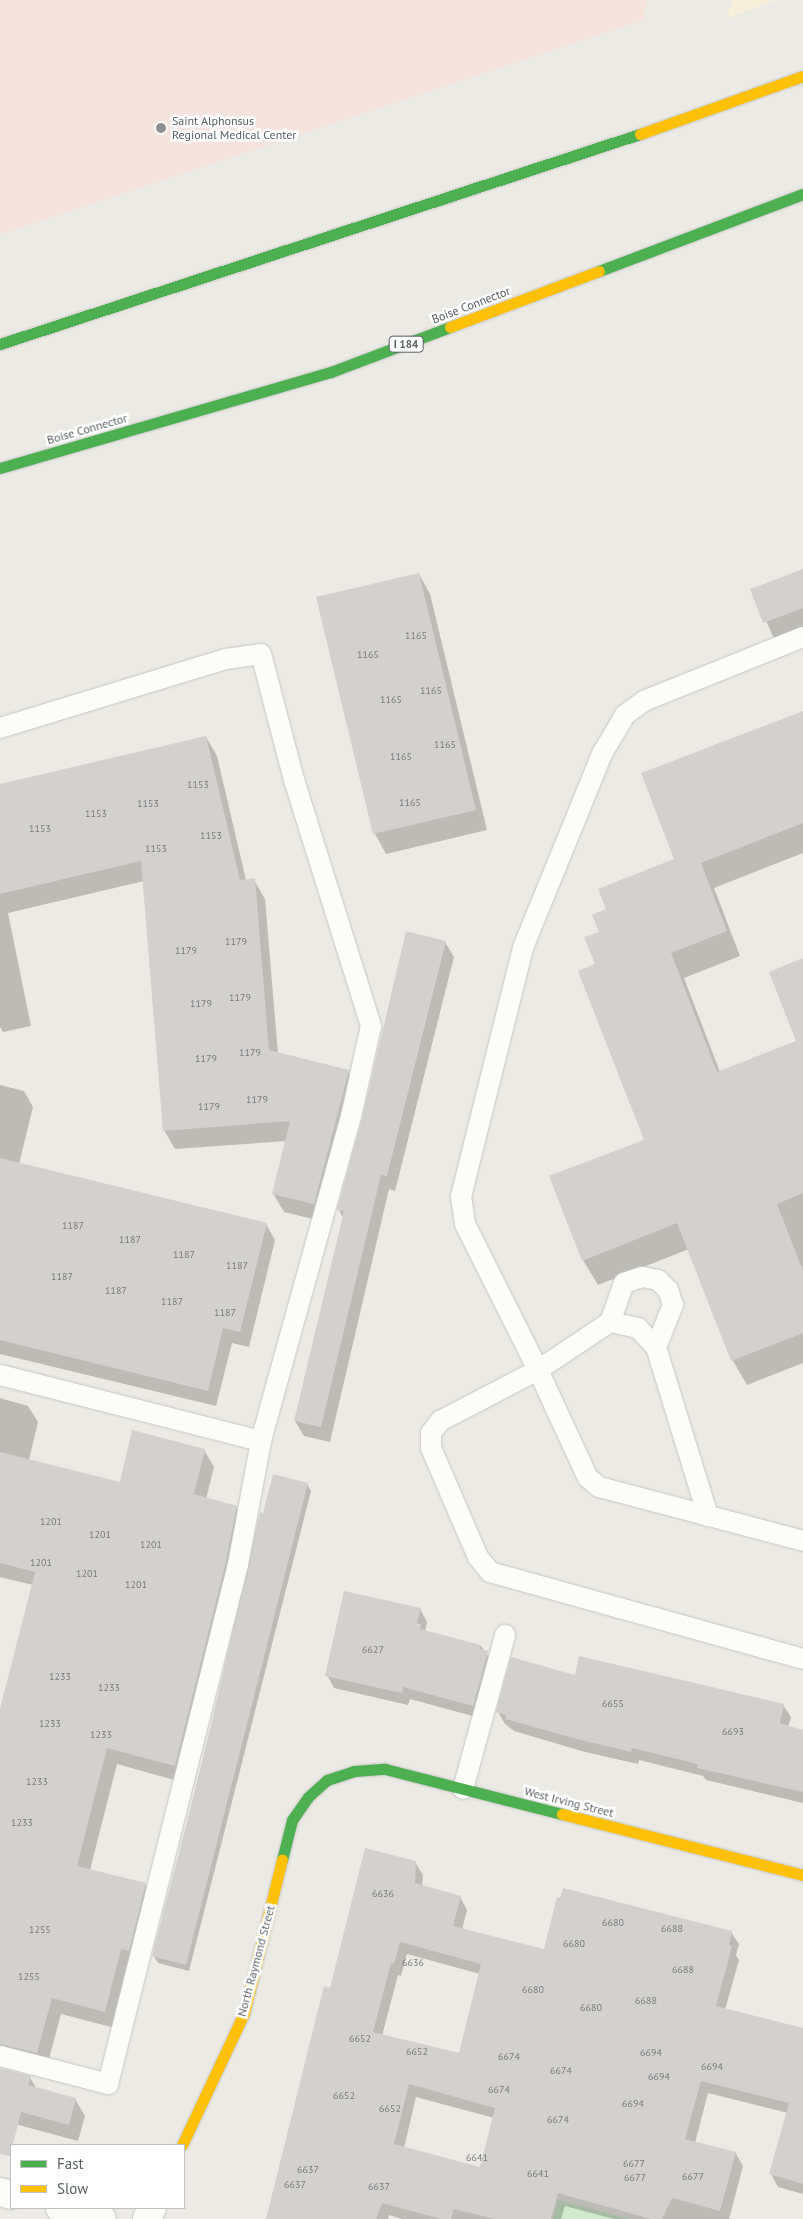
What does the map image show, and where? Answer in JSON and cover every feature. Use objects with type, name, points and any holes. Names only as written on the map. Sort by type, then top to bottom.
[{"type":"main road","points":[[0,344],[680,121],[803,76]]},
{"type":"main road","name":"Boise Connector","points":[[0,468],[331,372],[803,194]]},
{"type":"main road","name":"West Irving Street","points":[[327,1780],[354,1771],[385,1769],[803,1875]]},
{"type":"main road","name":"North Raymond Street","points":[[182,2144],[244,2013],[292,1820],[308,1797],[327,1780]]},
{"type":"street","points":[[64,2209],[102,2219]]},
{"type":"lane","points":[[803,637],[644,701],[625,715],[602,754],[522,948],[461,1196],[465,1224],[538,1370],[588,1478],[599,1486],[803,1541]]},
{"type":"lane","points":[[0,728],[226,659],[260,654],[294,780],[371,1026],[351,1116],[261,1441],[238,1564],[108,2084],[0,2056]]},
{"type":"lane","points":[[656,1347],[673,1305],[668,1290],[658,1280],[642,1277],[624,1283],[610,1322],[538,1370],[440,1421],[432,1433],[431,1448],[478,1557],[490,1572],[803,1659]]},
{"type":"lane","points":[[610,1322],[638,1328],[656,1347],[708,1516]]},
{"type":"lane","points":[[0,1375],[261,1441]]},
{"type":"lane","points":[[463,1789],[505,1635]]},
{"type":"shaded area","name":"Saint Alphonsus Regional Medical Center","points":[[0,0],[647,0],[643,20],[0,235]]},
{"type":"shaded area","points":[[733,0],[775,0],[726,19]]},
{"type":"green space","points":[[558,2200],[629,2219],[553,2219]]},
{"type":"building","points":[[803,569],[803,608],[763,623],[750,589]]},
{"type":"building","points":[[419,573],[476,810],[373,834],[316,597]]},
{"type":"building","points":[[803,711],[803,823],[701,863],[727,931],[671,953],[717,1072],[796,1041],[769,972],[803,958],[803,1193],[777,1204],[803,1271],[803,1333],[731,1361],[677,1223],[582,1261],[549,1176],[644,1140],[578,971],[595,964],[584,937],[599,932],[592,915],[606,909],[598,889],[674,859],[641,773]]},
{"type":"building","points":[[206,736],[240,880],[255,878],[269,1050],[349,1070],[314,1204],[272,1194],[290,1121],[163,1131],[141,861],[0,894],[0,784]]},
{"type":"building","points":[[406,931],[446,941],[387,1176],[381,1175],[321,1427],[294,1421],[344,1211],[337,1210],[362,1119]]},
{"type":"building","points":[[0,1158],[267,1223],[240,1332],[223,1328],[208,1391],[0,1340]]},
{"type":"building","points":[[132,1430],[205,1449],[194,1494],[237,1506],[226,1561],[175,1766],[107,1748],[77,1866],[146,1883],[129,1951],[121,1949],[105,2012],[52,1998],[37,2053],[0,2044],[0,1709],[35,1572],[0,1563],[0,1452],[120,1482]]},
{"type":"building","points":[[273,1474],[308,1483],[186,1965],[152,1956],[200,1773],[260,1512],[263,1513]]},
{"type":"building","points":[[344,1591],[421,1608],[417,1623],[421,1624],[420,1629],[481,1645],[480,1649],[488,1651],[473,1706],[403,1687],[402,1693],[325,1676]]},
{"type":"building","points":[[579,1656],[784,1704],[780,1723],[803,1730],[803,1792],[697,1768],[698,1764],[632,1748],[631,1752],[577,1739],[505,1719],[506,1715],[496,1712],[511,1657],[575,1675]]},
{"type":"building","points":[[365,1848],[416,1861],[415,1883],[461,1896],[453,1926],[544,1949],[557,1897],[560,1898],[563,1888],[732,1931],[729,1945],[732,1946],[716,2006],[803,2028],[803,2184],[769,2174],[789,2103],[701,2081],[685,2139],[736,2152],[720,2211],[672,2198],[662,2219],[651,2219],[558,2193],[551,2219],[495,2219],[454,2209],[451,2219],[441,2219],[382,2203],[376,2219],[266,2219],[324,1986],[330,1988]],"holes":[[[400,1942],[481,1964],[459,2053],[373,2032],[391,1963],[394,1964]],[[409,2084],[495,2108],[480,2167],[394,2144]]]},
{"type":"building","points":[[0,2068],[31,2076],[28,2085],[76,2098],[69,2125],[21,2112],[13,2144],[10,2144],[10,2156],[0,2154]]},
{"type":"traffic: fast","points":[[0,344],[640,134]]},
{"type":"traffic: fast","points":[[599,271],[803,194]]},
{"type":"traffic: fast","points":[[0,468],[331,372],[450,327]]},
{"type":"traffic: fast","points":[[282,1860],[292,1820],[308,1797],[327,1780],[354,1771],[385,1769],[562,1814]]},
{"type":"traffic: slow","points":[[640,134],[803,76]]},
{"type":"traffic: slow","points":[[450,327],[599,271]]},
{"type":"traffic: slow","points":[[562,1814],[803,1875]]},
{"type":"traffic: slow","points":[[182,2144],[244,2013],[282,1860]]},
{"type":"place","name":"Saint Alphonsus Regional Medical Center","points":[[161,128]]}]
